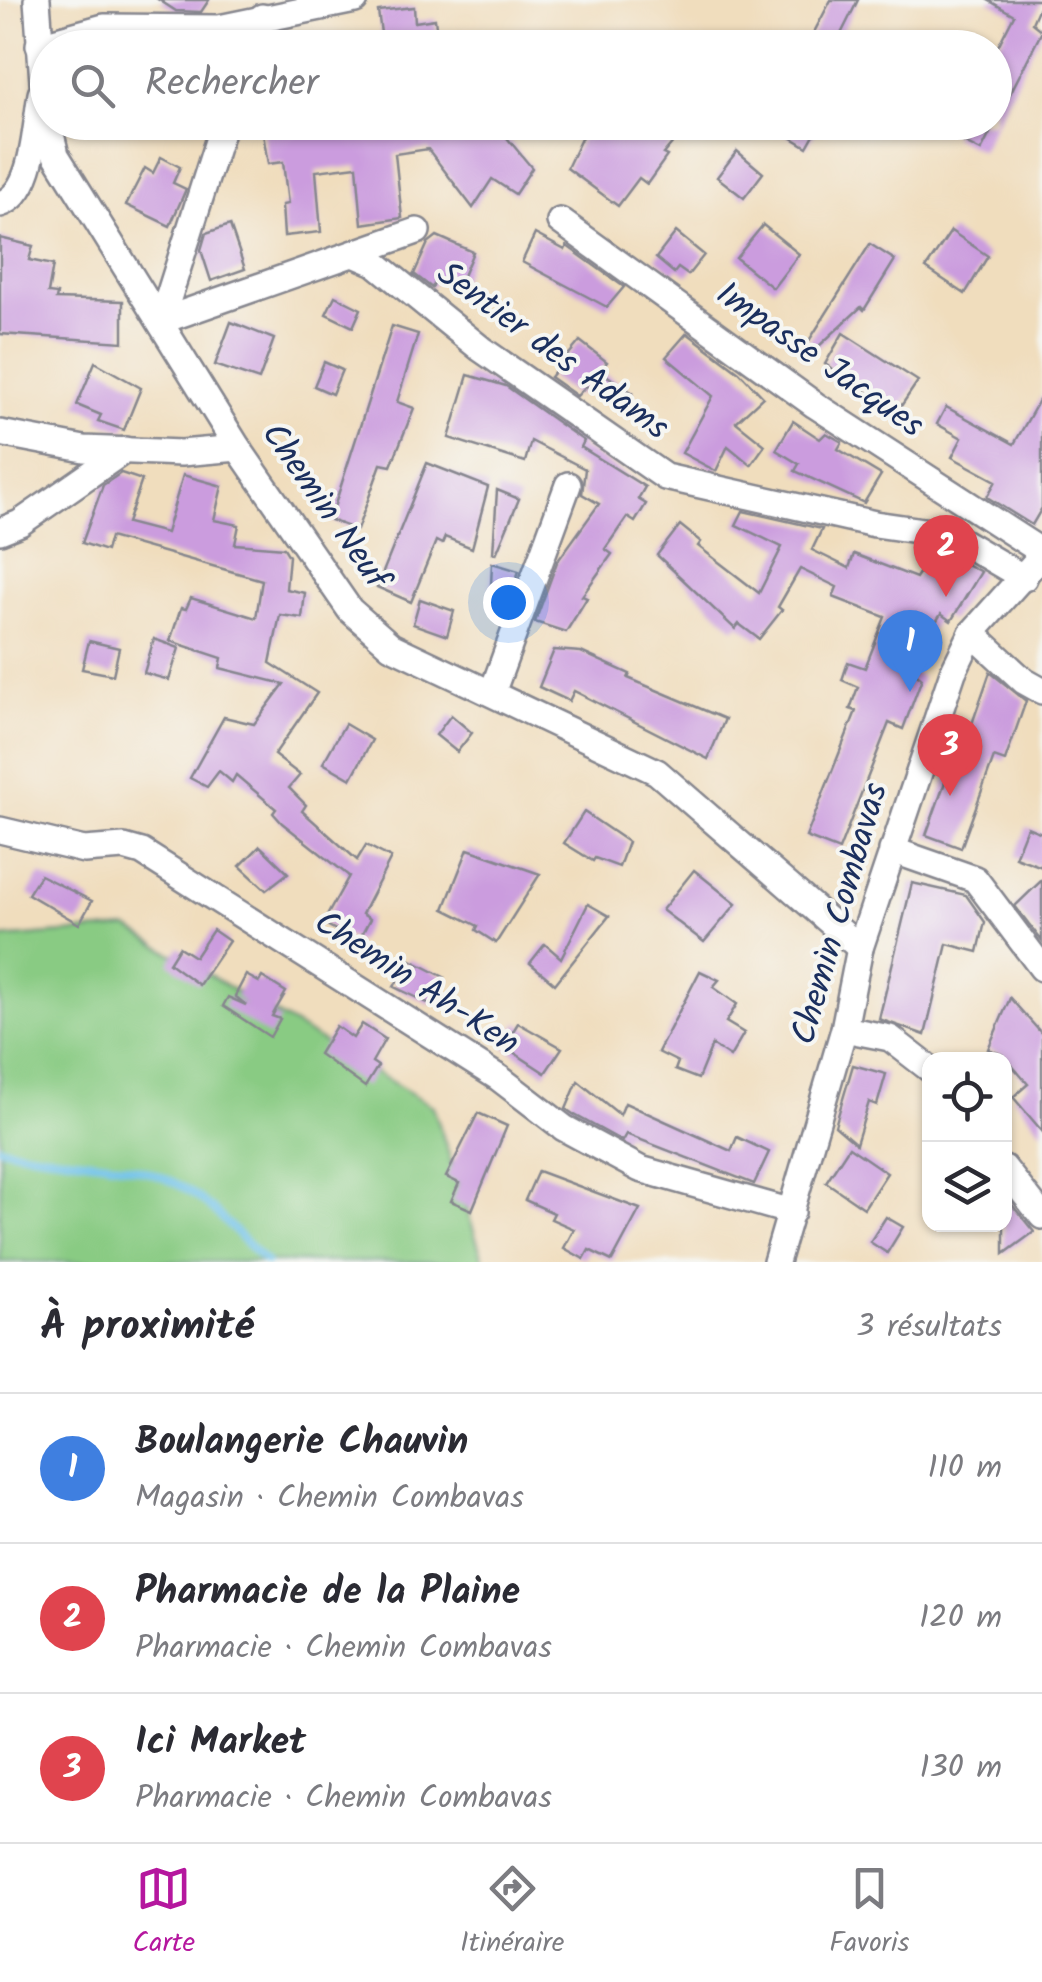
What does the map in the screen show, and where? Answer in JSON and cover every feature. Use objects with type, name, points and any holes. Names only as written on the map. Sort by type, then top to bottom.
[{"type":"street","name":"Chemin Neuf","points":[[37,0],[38,30]]},
{"type":"street","points":[[93,30],[219,28],[262,16],[355,0]]},
{"type":"street","points":[[257,30],[262,16]]},
{"type":"street","points":[[0,204],[14,197],[24,181],[32,140]]},
{"type":"street","name":"Chemin Neuf","points":[[52,140],[56,155],[238,448],[350,610],[391,646],[657,772],[860,948]]},
{"type":"street","points":[[161,321],[218,140]]},
{"type":"street","name":"Impasse Jacques","points":[[560,221],[815,405],[1042,553]]},
{"type":"street","points":[[161,321],[417,231]]},
{"type":"street","name":"Sentier des Adams","points":[[354,254],[375,263],[481,349],[664,477],[875,524],[951,535],[1024,578]]},
{"type":"street","points":[[0,432],[84,449],[180,453],[238,448]]},
{"type":"street","points":[[0,531],[20,523],[125,450]]},
{"type":"street","points":[[492,693],[568,485]]},
{"type":"street","name":"Chemin Combavas","points":[[776,1262],[844,1029],[860,948],[953,672],[972,633],[1042,553]]},
{"type":"street","points":[[972,633],[1024,681],[1042,691]]},
{"type":"street","name":"Chemin Ah-Ken","points":[[0,830],[84,850],[124,847],[142,852],[484,1068],[564,1128],[640,1169],[792,1212]]},
{"type":"street","points":[[892,850],[975,879],[1042,968]]},
{"type":"street","points":[[844,1029],[890,1038],[922,1063]]},
{"type":"street","points":[[1012,1178],[1042,1216]]},
{"type":"green space","points":[[128,928],[433,1106],[484,1262],[0,1262],[0,938]]},
{"type":"building","points":[[159,0],[209,0],[201,12],[176,11]]},
{"type":"building","points":[[831,0],[858,0],[843,30],[815,30]]},
{"type":"building","points":[[988,0],[1042,0],[1032,23],[1042,31],[1012,90],[1012,30],[1006,30],[1014,15]]},
{"type":"building","points":[[414,7],[415,22],[435,19],[436,30],[381,30],[378,11]]},
{"type":"building","points":[[264,140],[509,140],[532,168],[515,194],[492,179],[473,208],[428,149],[395,154],[402,218],[362,224],[357,166],[316,171],[321,232],[284,236],[282,205],[288,204],[283,162],[268,164]]},
{"type":"building","points":[[580,140],[674,141],[647,184],[639,178],[618,206],[567,168]]},
{"type":"building","points":[[959,140],[987,140],[981,151]]},
{"type":"building","points":[[737,151],[763,173],[744,198],[717,177]]},
{"type":"building","points":[[161,157],[180,167],[173,183],[186,189],[170,226],[126,205],[145,168],[153,173]]},
{"type":"building","points":[[230,225],[245,269],[211,281],[201,250],[206,233]]},
{"type":"building","points":[[763,225],[799,254],[773,288],[736,258]]},
{"type":"building","points":[[951,231],[988,256],[965,294],[926,268]]},
{"type":"building","points":[[676,232],[704,255],[688,275],[678,268],[674,273],[656,258]]},
{"type":"building","points":[[535,234],[565,250],[567,246],[624,287],[607,307],[522,262]]},
{"type":"building","points":[[437,236],[473,252],[458,288],[436,279],[432,288],[414,274],[428,243]]},
{"type":"building","points":[[0,238],[33,246],[29,260],[53,265],[48,293],[57,294],[56,299],[123,301],[123,342],[0,334]]},
{"type":"building","points":[[870,244],[895,260],[864,310],[861,307],[805,359],[800,355]]},
{"type":"building","points":[[335,296],[361,309],[353,327],[326,314]]},
{"type":"building","points":[[231,322],[274,339],[259,380],[215,365]]},
{"type":"building","points":[[392,326],[418,334],[397,402],[414,408],[391,466],[381,464],[357,530],[330,520]]},
{"type":"building","points":[[687,333],[739,372],[763,397],[736,422],[765,445],[751,465],[728,446],[716,471],[682,453],[713,396],[666,357]]},
{"type":"building","points":[[843,333],[918,381],[897,412],[825,364]]},
{"type":"building","points":[[580,341],[607,362],[600,371],[633,393],[621,410],[586,386],[577,396],[550,377]]},
{"type":"building","points":[[95,362],[141,388],[124,430],[98,421],[101,415],[77,405]]},
{"type":"building","points":[[324,362],[342,370],[332,394],[314,386]]},
{"type":"building","points":[[468,375],[506,386],[584,441],[581,447],[645,487],[638,499],[646,504],[635,522],[627,517],[605,549],[612,554],[582,596],[587,598],[566,632],[535,622],[557,562],[599,504],[582,494],[585,469],[531,441],[525,462],[449,438]]},
{"type":"building","points":[[1042,395],[1042,508],[1032,525],[987,497],[996,481],[952,457],[962,438],[937,424],[946,407],[1014,444]]},
{"type":"building","points":[[793,421],[820,439],[826,433],[842,442],[838,449],[881,475],[864,503],[795,471],[799,464],[776,450]]},
{"type":"building","points":[[427,463],[488,487],[472,548],[445,537],[442,544],[436,541],[411,602],[377,587]]},
{"type":"building","points":[[121,473],[142,480],[127,523],[166,533],[183,475],[222,486],[214,520],[239,525],[235,544],[284,548],[289,556],[286,589],[305,593],[302,618],[280,615],[270,663],[317,693],[274,755],[300,775],[289,788],[306,805],[302,811],[357,860],[366,845],[391,858],[362,914],[370,919],[358,942],[323,923],[349,876],[282,823],[273,813],[276,809],[236,775],[232,782],[219,771],[207,787],[190,778],[224,717],[254,724],[284,684],[220,668],[222,658],[170,641],[181,608],[186,609],[191,598],[256,618],[262,580],[110,537],[106,551],[82,543],[103,485]]},
{"type":"building","points":[[497,490],[519,499],[496,554],[493,553]]},
{"type":"building","points":[[743,511],[822,529],[812,550],[849,568],[854,554],[916,578],[921,570],[926,573],[940,550],[981,572],[951,621],[941,614],[907,667],[922,678],[903,729],[889,723],[839,850],[806,837],[856,711],[850,709],[858,687],[842,680],[848,662],[865,668],[885,617],[833,597],[837,587],[800,569],[778,607],[782,610],[759,639],[739,624],[735,629],[657,555],[680,525],[701,542],[698,546],[759,593],[782,547],[736,525]]},
{"type":"building","points":[[492,563],[519,571],[504,613],[490,609]]},
{"type":"building","points":[[420,599],[454,611],[447,636],[413,624]]},
{"type":"building","points":[[154,639],[179,648],[169,680],[144,673]]},
{"type":"building","points":[[89,641],[119,648],[113,675],[82,669]]},
{"type":"building","points":[[554,650],[581,652],[630,674],[628,678],[725,719],[708,759],[574,691],[569,701],[539,687]]},
{"type":"building","points":[[990,672],[1026,701],[1005,761],[994,757],[961,848],[926,835],[959,743],[953,741],[962,720],[972,724]]},
{"type":"building","points":[[451,715],[472,733],[457,752],[436,735]]},
{"type":"building","points":[[345,724],[372,740],[351,779],[323,763]]},
{"type":"building","points":[[584,812],[628,842],[619,867],[595,858],[593,861],[564,843]]},
{"type":"building","points":[[1027,827],[1042,833],[1042,867],[1015,857]]},
{"type":"building","points":[[260,846],[288,873],[266,890],[240,866]]},
{"type":"building","points":[[468,849],[540,874],[496,943],[476,930],[478,926],[444,909]]},
{"type":"building","points":[[694,870],[736,904],[704,942],[662,910]]},
{"type":"building","points":[[40,875],[92,901],[79,924],[28,894]]},
{"type":"building","points":[[1042,880],[1042,941],[1015,906]]},
{"type":"building","points":[[912,883],[966,895],[985,922],[978,952],[947,944],[925,1035],[879,1019]]},
{"type":"building","points":[[588,904],[609,916],[555,984],[530,963],[545,944],[561,958]]},
{"type":"building","points":[[213,930],[229,941],[199,985],[169,963],[179,947],[195,957]]},
{"type":"building","points":[[409,959],[444,977],[430,1004],[394,987]]},
{"type":"building","points":[[700,971],[719,980],[713,987],[737,1004],[726,1022],[744,1033],[730,1057],[712,1045],[698,1079],[675,1070],[678,1062],[658,1052]]},
{"type":"building","points":[[246,975],[259,982],[262,977],[286,992],[272,1016],[280,1019],[270,1037],[223,1006],[228,997],[246,1005],[235,996]]},
{"type":"building","points":[[1010,998],[1042,1034],[1042,1131],[1013,1097],[1028,1084],[1012,1065],[1012,1052],[988,1049]]},
{"type":"building","points":[[518,1023],[562,1048],[545,1073],[504,1046]]},
{"type":"building","points":[[362,1024],[385,1039],[372,1062],[378,1066],[365,1087],[319,1054],[336,1026],[353,1038]]},
{"type":"building","points":[[853,1065],[886,1074],[877,1105],[869,1102],[856,1144],[835,1126]]},
{"type":"building","points":[[578,1081],[620,1115],[625,1103],[731,1151],[737,1137],[769,1152],[754,1184],[626,1134],[622,1141],[573,1114],[566,1109]]},
{"type":"building","points":[[478,1113],[507,1126],[472,1210],[451,1201],[459,1183],[446,1177]]},
{"type":"building","points":[[849,1147],[887,1173],[864,1208],[826,1182]]},
{"type":"building","points":[[538,1171],[640,1209],[612,1261],[589,1250],[584,1259],[564,1248],[574,1229],[551,1219],[554,1213],[525,1200]]},
{"type":"building","points":[[1012,1205],[1034,1232],[1004,1254],[1004,1232],[1012,1232]]},
{"type":"building","points":[[886,1217],[903,1227],[887,1253],[870,1242]]},
{"type":"waterway","points":[[0,1147],[110,1163],[173,1182],[211,1208],[266,1262]]},
{"type":"place","name":"Pharmacie de la Plaine","points":[[946,597]]},
{"type":"place","name":"Boulangerie Chauvin","points":[[910,692]]},
{"type":"place","name":"Ici Market","points":[[950,796]]}]
